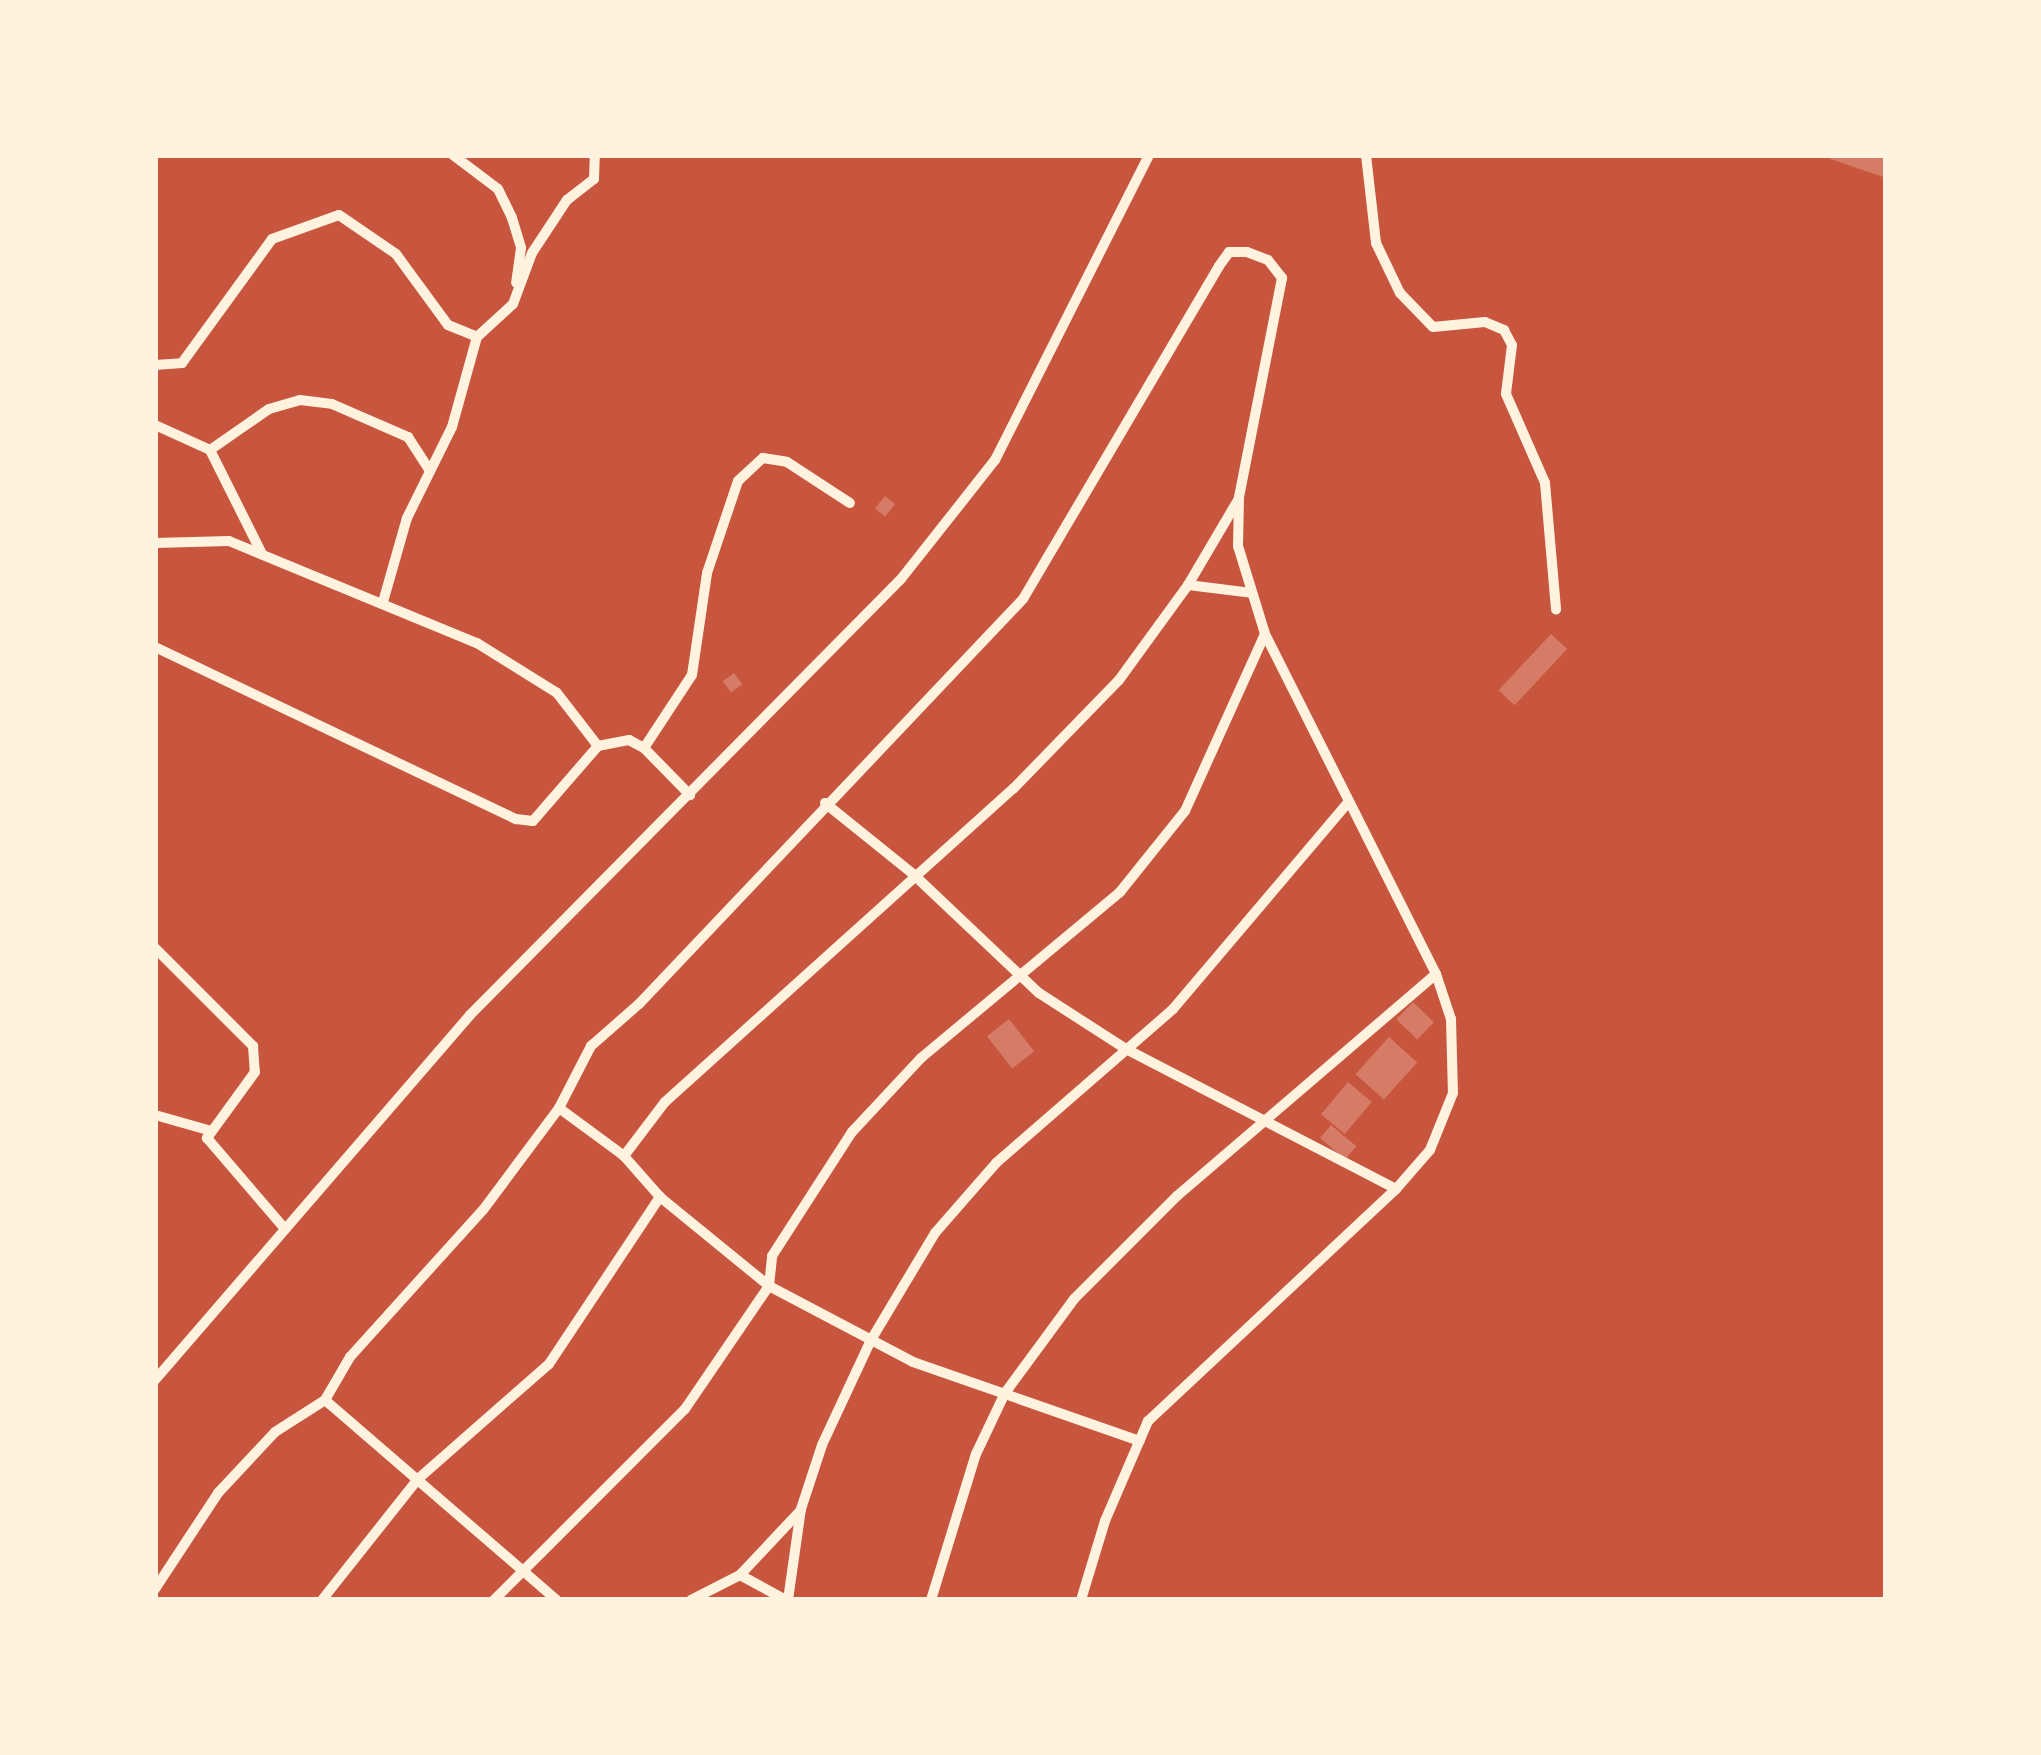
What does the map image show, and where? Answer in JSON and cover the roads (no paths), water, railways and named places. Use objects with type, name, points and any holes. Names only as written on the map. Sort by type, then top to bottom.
[{"type":"street","points":[[453,155],[498,189],[512,218],[520,248],[512,304]]},
{"type":"street","points":[[383,602],[407,518],[452,426],[477,337],[512,304],[532,253],[567,200],[594,179],[595,155]]},
{"type":"street","points":[[155,1380],[470,1015],[901,579],[995,460],[1149,155]]},
{"type":"street","points":[[1366,155],[1376,243],[1400,293],[1433,327],[1485,322],[1504,330],[1512,344],[1506,394],[1546,483],[1556,610]]},
{"type":"street","points":[[155,365],[182,363],[272,239],[339,216],[396,254],[448,324],[477,337]]},
{"type":"street","points":[[155,1589],[230,1481],[274,1432],[325,1400],[350,1357],[483,1210],[559,1108],[591,1046],[639,1004],[1023,598],[1229,252],[1268,260],[1282,278],[1239,498],[1238,546],[1266,634],[1347,804],[1436,974],[1451,1019],[1453,1093],[1430,1150],[1396,1189],[1176,1390],[1140,1440],[1081,1600]]},
{"type":"street","points":[[210,450],[269,409],[300,400],[346,409],[408,437],[430,471]]},
{"type":"street","points":[[155,425],[210,450],[262,553]]},
{"type":"street","points":[[644,748],[692,675],[707,574],[738,481],[763,458],[787,462],[850,502]]},
{"type":"street","points":[[624,1156],[666,1102],[912,874],[1013,789],[1118,680],[1188,584],[1239,498]]},
{"type":"street","points":[[155,543],[229,541],[477,643],[558,693],[598,746]]},
{"type":"street","points":[[1188,584],[1252,593]]},
{"type":"street","points":[[494,1600],[522,1567],[685,1409],[769,1286],[772,1256],[852,1132],[922,1058],[1120,892],[1185,811],[1266,634]]},
{"type":"street","points":[[155,647],[516,818],[533,822],[598,746],[629,740],[644,748],[690,794]]},
{"type":"street","points":[[825,803],[912,874],[1017,975],[1126,1049],[1396,1189]]},
{"type":"street","points":[[740,1574],[787,1600],[801,1509],[871,1340],[959,1200],[1219,960],[1347,804]]},
{"type":"street","points":[[155,948],[199,987],[258,1060],[208,1130],[212,1148],[285,1230]]},
{"type":"street","points":[[931,1600],[976,1454],[1005,1394],[1074,1299],[1177,1196],[1268,1122],[1436,974]]},
{"type":"street","points":[[559,1108],[624,1156],[660,1197],[769,1286],[871,1340],[1005,1394],[1140,1440]]},
{"type":"street","points":[[155,1115],[208,1130]]},
{"type":"street","points":[[322,1600],[418,1478],[549,1364],[660,1197]]},
{"type":"street","points":[[325,1400],[558,1600]]},
{"type":"street","points":[[690,1600],[740,1574],[801,1509]]}]
